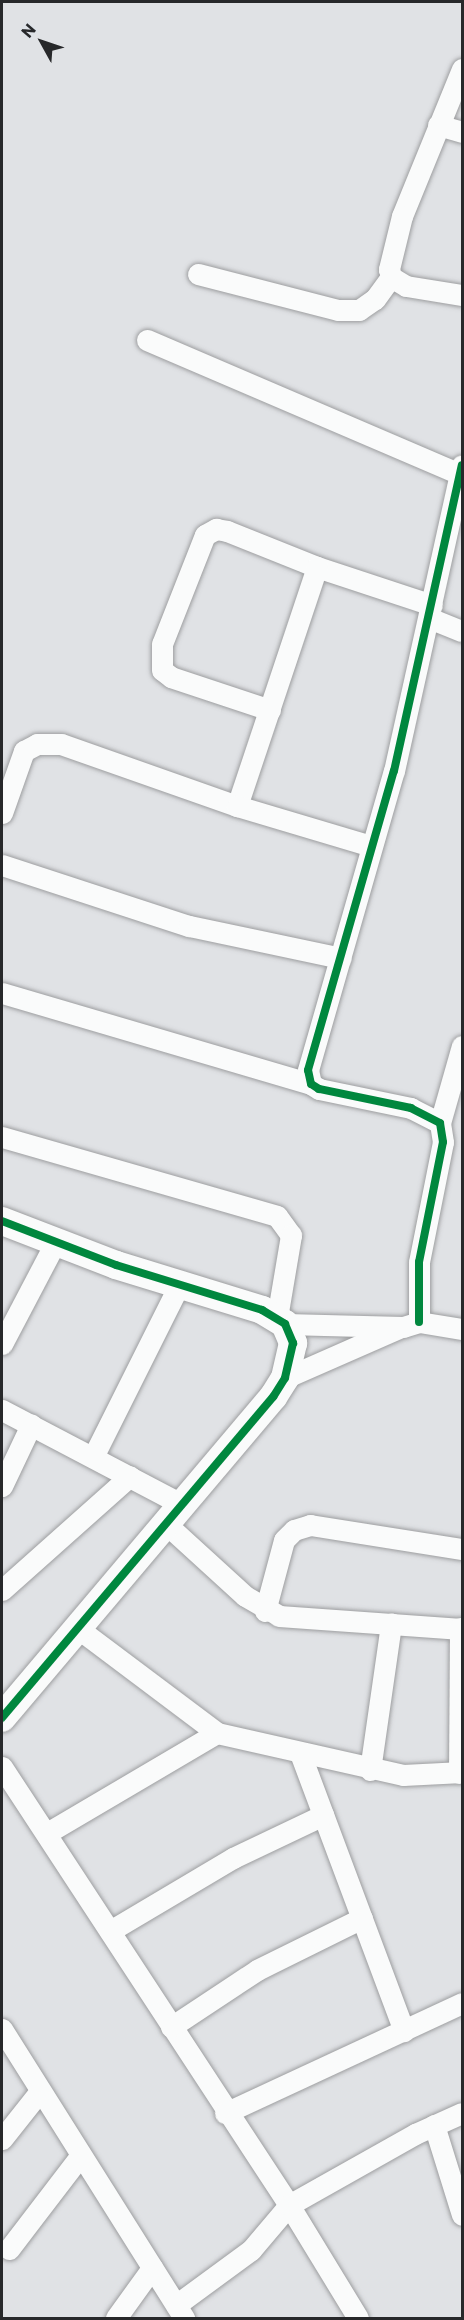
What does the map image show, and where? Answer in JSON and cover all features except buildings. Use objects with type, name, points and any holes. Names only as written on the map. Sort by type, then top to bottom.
[{"type":"street","points":[[198,274],[338,310],[359,310],[375,299],[391,276],[389,260],[402,216],[462,69]]},
{"type":"street","points":[[438,125],[462,132]]},
{"type":"street","points":[[391,276],[406,286],[462,295]]},
{"type":"street","points":[[147,340],[461,470],[394,771],[308,1070],[311,1084]]},
{"type":"street","points":[[270,710],[171,677],[162,670],[162,644],[198,549],[205,535],[216,529],[431,611],[462,632]]},
{"type":"street","points":[[237,806],[317,567]]},
{"type":"street","points":[[2,813],[20,758],[31,746],[43,743],[78,748],[237,806],[371,846]]},
{"type":"street","points":[[2,865],[189,926],[341,958]]},
{"type":"street","points":[[2,993],[311,1084],[328,1092],[411,1108],[440,1123]]},
{"type":"street","points":[[411,1325],[419,1262],[443,1142],[440,1123],[457,1084],[462,1046]]},
{"type":"street","points":[[2,1137],[277,1216],[291,1235],[281,1321],[293,1343],[285,1378],[2,1718]]},
{"type":"street","points":[[2,1221],[56,1243],[281,1321],[462,1329]]},
{"type":"street","points":[[2,1344],[56,1243]]},
{"type":"street","points":[[93,1457],[179,1284]]},
{"type":"street","points":[[285,1378],[411,1325]]},
{"type":"street","points":[[2,1410],[130,1476],[173,1514],[265,1611],[279,1616],[461,1628],[460,1772],[403,1775],[370,1770],[217,1733],[76,1627]]},
{"type":"street","points":[[2,1486],[31,1425]]},
{"type":"street","points":[[2,1590],[130,1476]]},
{"type":"street","points":[[265,1611],[284,1540],[294,1530],[310,1525],[462,1549]]},
{"type":"street","points":[[370,1770],[391,1624]]},
{"type":"street","points":[[47,1833],[217,1733]]},
{"type":"street","points":[[300,1753],[404,2031]]},
{"type":"street","points":[[2,1767],[47,1833],[225,2113],[289,2205],[349,2315]]},
{"type":"street","points":[[110,1931],[233,1858],[323,1815]]},
{"type":"street","points":[[171,2027],[257,1970],[362,1918]]},
{"type":"street","points":[[225,2113],[462,2003]]},
{"type":"street","points":[[2,2029],[180,2312],[250,2250],[289,2205],[434,2125],[462,2113]]},
{"type":"street","points":[[2,2139],[40,2091]]},
{"type":"street","points":[[434,2125],[462,2215]]},
{"type":"street","points":[[9,2249],[80,2156]]},
{"type":"street","points":[[116,2319],[152,2268]]},
{"type":"cycle path","points":[[419,1322],[419,1262],[443,1142],[440,1123],[411,1108],[319,1089],[311,1084],[308,1070],[394,771],[462,465]]},
{"type":"cycle path","points":[[2,1221],[116,1265],[262,1310],[285,1324],[293,1343],[285,1378],[273,1397],[2,1718]]}]
